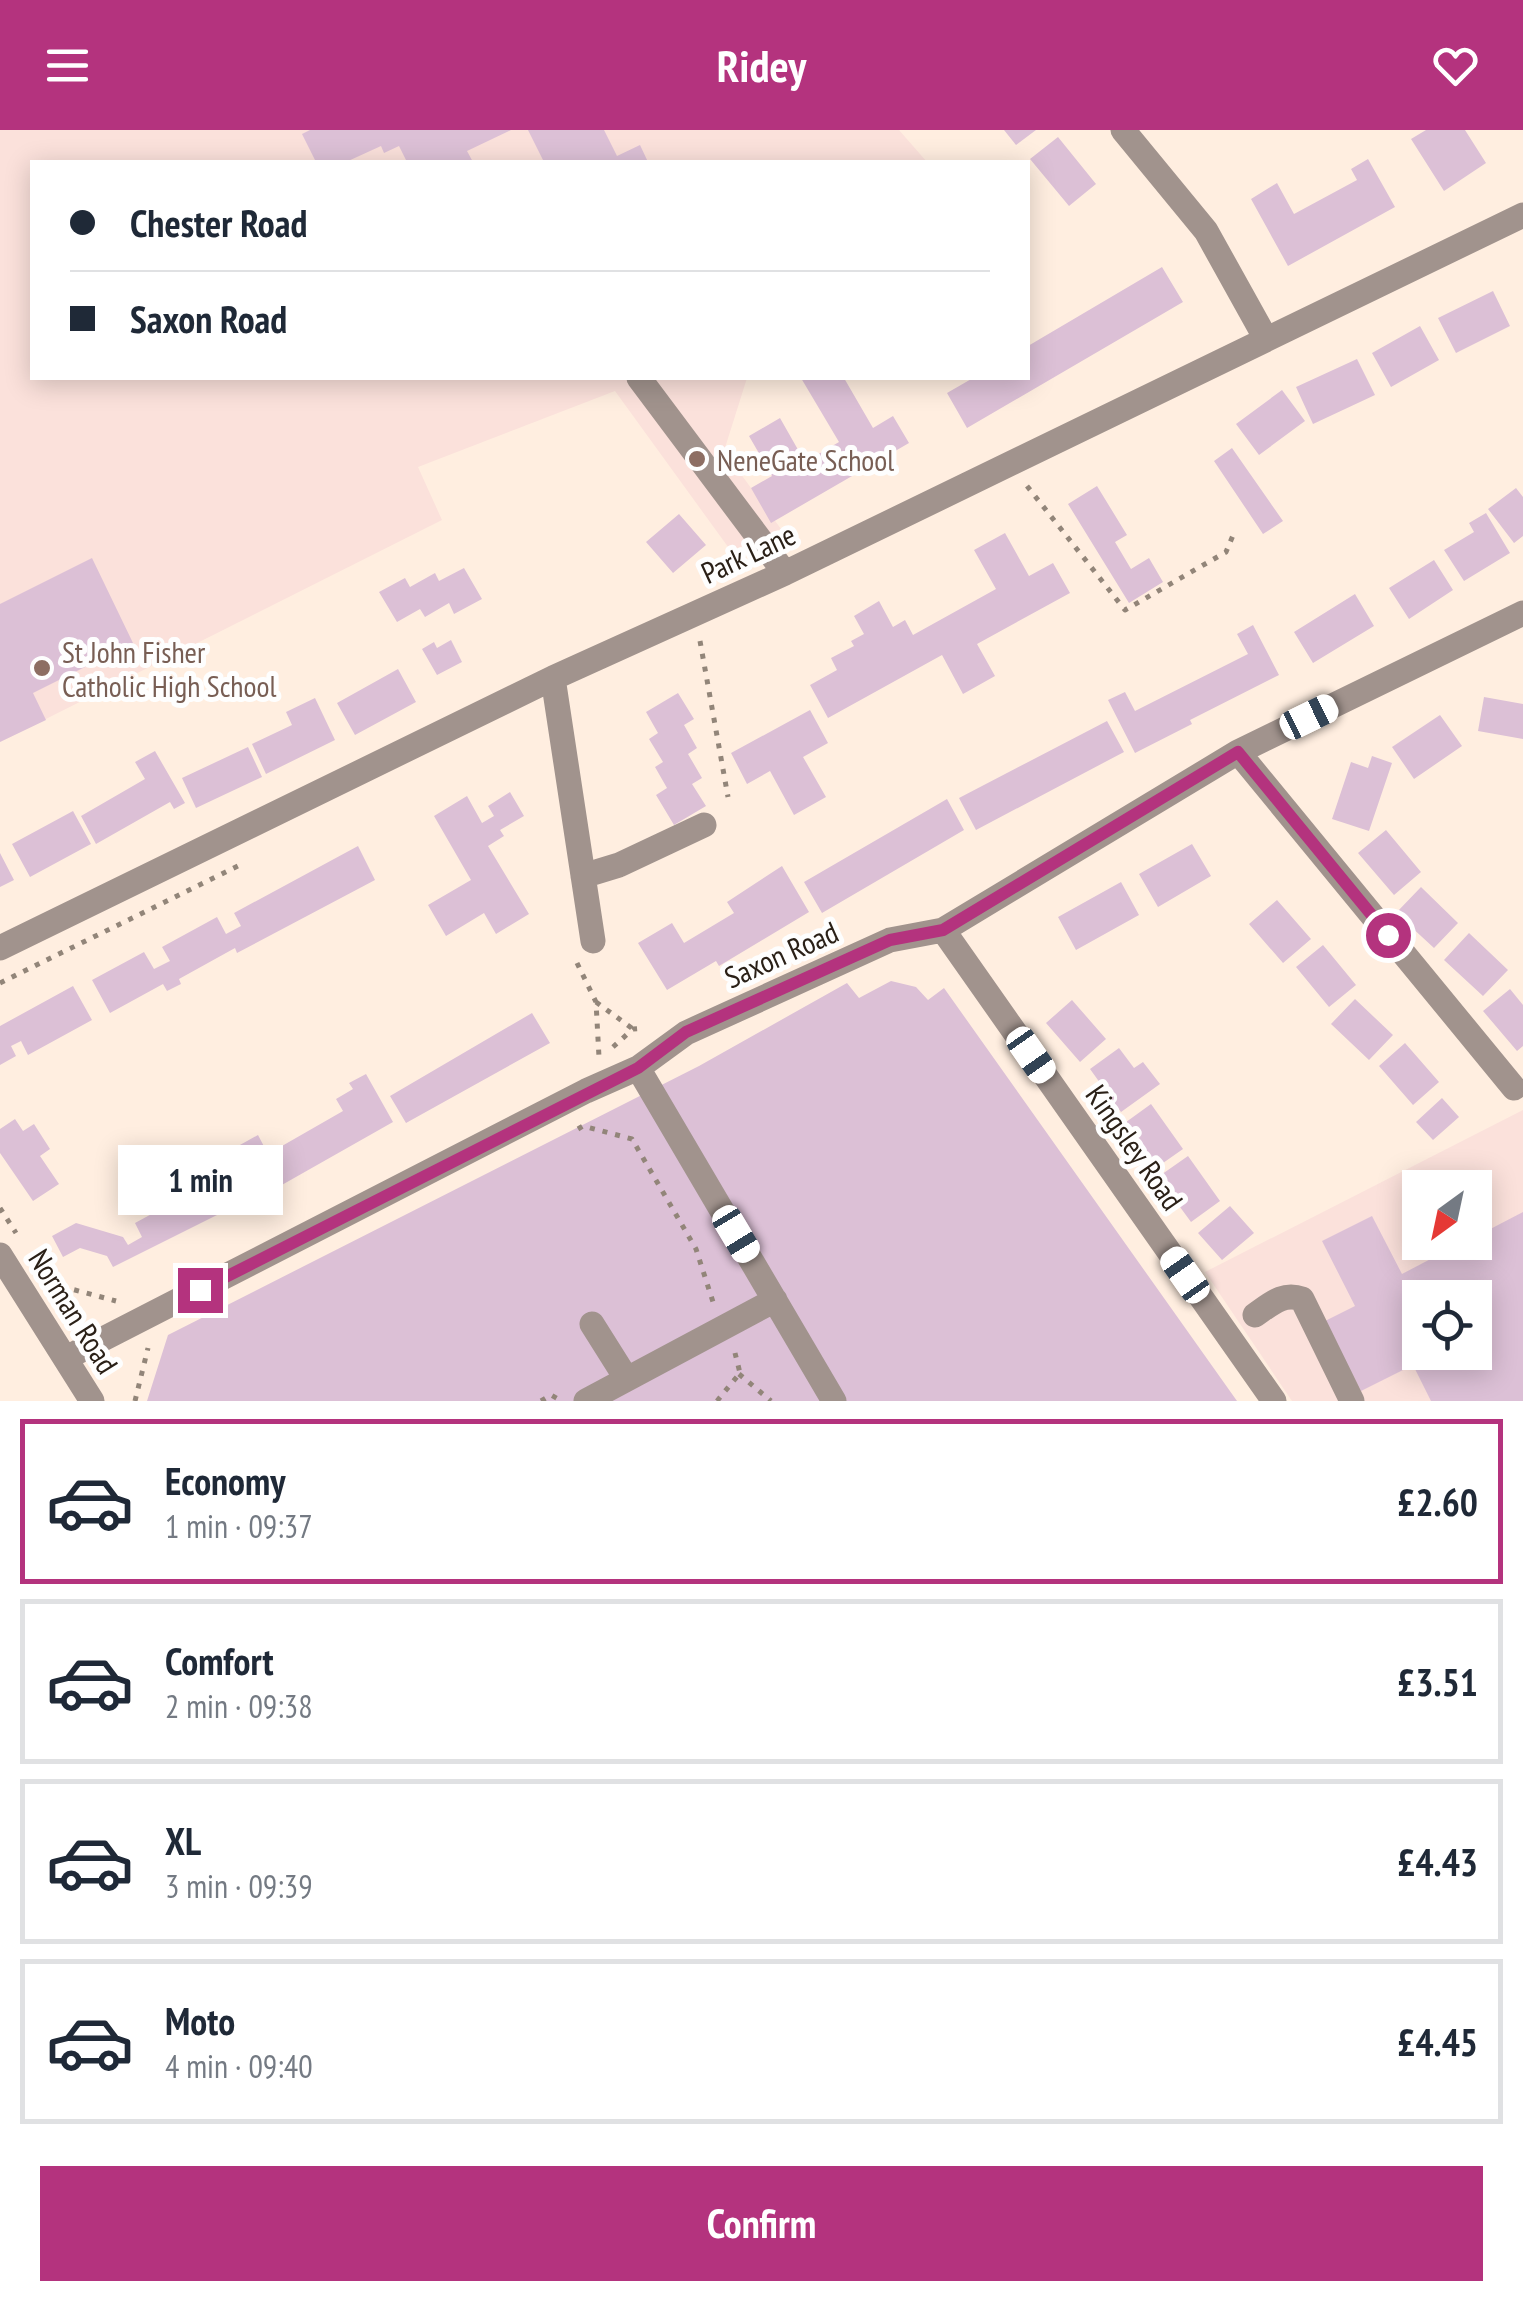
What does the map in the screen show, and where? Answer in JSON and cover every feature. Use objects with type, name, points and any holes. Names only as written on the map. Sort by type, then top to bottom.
[{"type":"street","points":[[1122,130],[1206,231],[1266,339]]},
{"type":"street","name":"Park Lane","points":[[0,948],[552,678],[785,573],[1523,215]]},
{"type":"street","points":[[640,380],[785,573]]},
{"type":"street","name":"Saxon Road","points":[[66,1358],[638,1068],[686,1032],[890,940],[943,930],[1238,752],[1523,614]]},
{"type":"street","points":[[552,678],[583,876],[584,947]]},
{"type":"street","points":[[1238,752],[1514,1088]]},
{"type":"street","points":[[583,876],[704,826]]},
{"type":"street","name":"Kingsley Road","points":[[943,930],[1274,1401]]},
{"type":"street","points":[[638,1068],[834,1401]]},
{"type":"street","name":"Norman Road","points":[[9,1246],[92,1401]]},
{"type":"street","points":[[1255,1314],[1280,1298],[1292,1296],[1302,1300],[1343,1399]]},
{"type":"street","points":[[586,1401],[775,1300]]},
{"type":"street","points":[[592,1324],[626,1378]]},
{"type":"path","points":[[1012,463],[1124,610],[1226,552],[1234,533]]},
{"type":"path","points":[[695,614],[728,797]]},
{"type":"path","points":[[0,984],[243,863]]},
{"type":"path","points":[[584,947],[578,968],[596,1002],[599,1060]]},
{"type":"path","points":[[596,1002],[633,1029]]},
{"type":"path","points":[[566,1134],[582,1126],[632,1140],[696,1249],[713,1303],[728,1325],[739,1374],[770,1401]]},
{"type":"path","points":[[0,1208],[9,1246]]},
{"type":"path","points":[[46,1282],[124,1303]]},
{"type":"path","points":[[135,1401],[151,1338],[139,1346]]},
{"type":"path","points":[[717,1401],[739,1374]]},
{"type":"path","points":[[541,1401],[551,1394],[560,1401]]},
{"type":"shaded area","points":[[0,130],[899,130],[925,160],[30,160],[30,380],[746,380],[724,451],[781,529],[731,551],[615,391],[418,467],[442,520],[0,742]]},
{"type":"shaded area","points":[[1523,1110],[1523,1401],[1292,1401],[1205,1272],[1402,1172],[1402,1260],[1492,1260],[1492,1170],[1405,1170]]},
{"type":"building","points":[[310,130],[511,130],[467,151],[472,160],[406,160],[399,146],[384,153],[381,146],[350,160],[315,160],[302,134]]},
{"type":"building","points":[[528,130],[604,130],[617,156],[640,145],[647,160],[543,160]]},
{"type":"building","points":[[1004,130],[1036,130],[1016,145]]},
{"type":"building","points":[[1426,130],[1465,130],[1486,163],[1444,191],[1411,139]]},
{"type":"building","points":[[1058,137],[1096,184],[1069,206],[1030,159]]},
{"type":"building","points":[[1368,159],[1395,207],[1288,266],[1251,199],[1277,183],[1294,214],[1357,180],[1351,169]]},
{"type":"building","points":[[1162,267],[1183,302],[967,428],[947,393],[970,380],[1030,380],[1030,345]]},
{"type":"building","points":[[1493,291],[1510,326],[1456,353],[1438,318]]},
{"type":"building","points":[[1420,326],[1439,360],[1391,387],[1372,353]]},
{"type":"building","points":[[1357,359],[1375,395],[1313,424],[1296,387]]},
{"type":"building","points":[[802,380],[845,380],[873,428],[893,416],[909,443],[771,523],[751,488],[772,476],[749,436],[780,418],[805,462],[839,442]]},
{"type":"building","points":[[1282,390],[1305,421],[1259,455],[1236,424]]},
{"type":"building","points":[[1232,448],[1283,521],[1263,534],[1214,461]]},
{"type":"building","points":[[1097,486],[1127,535],[1115,542],[1131,569],[1149,558],[1163,582],[1129,603],[1068,504]]},
{"type":"building","points":[[1516,488],[1523,497],[1523,536],[1514,543],[1488,509]]},
{"type":"building","points":[[1486,513],[1510,553],[1464,581],[1444,550],[1474,532],[1469,523]]},
{"type":"building","points":[[679,514],[706,545],[673,573],[646,542]]},
{"type":"building","points":[[1005,533],[1029,576],[1053,563],[1070,593],[977,644],[995,676],[963,694],[942,655],[828,718],[810,685],[837,670],[831,658],[854,646],[851,641],[864,634],[854,616],[879,601],[893,627],[905,620],[913,635],[996,589],[974,550]]},
{"type":"building","name":"St John Fisher Catholic High School","points":[[92,558],[133,643],[33,693],[46,720],[0,742],[0,604]]},
{"type":"building","points":[[1434,560],[1453,590],[1409,619],[1389,588]]},
{"type":"building","points":[[464,568],[482,599],[454,614],[449,603],[425,617],[420,609],[397,622],[379,592],[405,578],[410,587],[435,573],[439,581]]},
{"type":"building","points":[[1355,594],[1374,626],[1313,663],[1294,632]]},
{"type":"building","points":[[1253,625],[1279,675],[1135,753],[1108,700],[1125,692],[1135,711],[1248,654],[1237,634]]},
{"type":"building","points":[[451,640],[462,662],[437,675],[422,649],[434,642],[437,648]]},
{"type":"building","points":[[398,669],[416,702],[355,735],[337,703]]},
{"type":"building","points":[[678,693],[694,719],[684,725],[697,748],[688,754],[702,778],[692,784],[706,806],[674,825],[656,795],[667,788],[655,767],[663,762],[649,739],[658,733],[646,712]]},
{"type":"building","points":[[1484,697],[1523,704],[1523,739],[1478,731]]},
{"type":"building","points":[[315,698],[335,740],[266,774],[252,744],[292,725],[286,712]]},
{"type":"building","points":[[810,710],[828,743],[803,757],[826,797],[794,815],[770,771],[747,784],[731,753]]},
{"type":"building","points":[[1440,715],[1462,746],[1414,779],[1392,747]]},
{"type":"building","points":[[1107,721],[1124,752],[976,830],[959,798]]},
{"type":"building","points":[[248,747],[262,777],[196,808],[182,778]]},
{"type":"building","points":[[155,751],[185,803],[174,809],[170,802],[96,844],[81,816],[145,779],[135,762]]},
{"type":"building","points":[[1372,756],[1392,763],[1369,831],[1332,819],[1351,762],[1368,768]]},
{"type":"building","points":[[510,792],[524,816],[500,830],[504,836],[488,846],[529,914],[496,934],[484,913],[446,936],[428,905],[471,880],[434,816],[467,796],[482,823],[494,816],[488,806]]},
{"type":"building","points":[[947,799],[964,830],[822,913],[804,882]]},
{"type":"building","points":[[73,811],[91,844],[30,877],[12,844]]},
{"type":"building","points":[[1386,830],[1421,872],[1394,895],[1358,853]]},
{"type":"building","points":[[1192,844],[1211,876],[1158,907],[1139,874]]},
{"type":"building","points":[[358,846],[375,880],[237,953],[235,948],[179,979],[181,984],[167,991],[163,984],[110,1013],[92,980],[144,952],[154,969],[170,961],[162,947],[217,917],[226,934],[241,926],[234,913]]},
{"type":"building","points":[[0,853],[14,880],[0,887]]},
{"type":"building","points":[[782,866],[809,912],[719,966],[716,961],[667,990],[638,943],[672,923],[684,943],[734,913],[727,902]]},
{"type":"building","points":[[1121,882],[1139,915],[1076,950],[1058,917]]},
{"type":"building","points":[[1421,887],[1458,923],[1434,948],[1396,913]]},
{"type":"building","points":[[1277,900],[1311,939],[1283,963],[1249,924]]},
{"type":"building","points":[[1469,933],[1508,970],[1483,996],[1444,960]]},
{"type":"building","points":[[1323,945],[1356,985],[1329,1007],[1296,967]]},
{"type":"building","points":[[891,981],[916,987],[928,1000],[944,988],[1237,1401],[147,1401],[168,1335],[699,1066],[847,983],[859,998]]},
{"type":"building","points":[[73,986],[92,1020],[28,1055],[21,1041],[11,1046],[16,1056],[0,1065],[0,1026]]},
{"type":"building","points":[[1510,989],[1523,1005],[1523,1046],[1517,1051],[1483,1011]]},
{"type":"building","points":[[1355,999],[1393,1035],[1369,1060],[1331,1024]]},
{"type":"building","points":[[1072,1000],[1106,1039],[1080,1062],[1046,1023]]},
{"type":"building","points":[[532,1013],[550,1043],[406,1123],[390,1096]]},
{"type":"building","points":[[1405,1043],[1439,1082],[1413,1105],[1379,1066]]},
{"type":"building","points":[[1119,1048],[1134,1068],[1143,1062],[1160,1084],[1121,1112],[1090,1069]]},
{"type":"building","points":[[366,1074],[393,1122],[250,1203],[222,1155],[258,1135],[268,1154],[343,1111],[336,1099],[353,1089],[349,1083]]},
{"type":"building","points":[[1442,1098],[1459,1117],[1433,1140],[1416,1122]]},
{"type":"building","points":[[1151,1104],[1183,1149],[1153,1170],[1122,1125]]},
{"type":"building","points":[[15,1119],[23,1131],[34,1124],[50,1149],[40,1156],[59,1184],[33,1201],[0,1153],[0,1129]]},
{"type":"building","points":[[1188,1156],[1220,1201],[1191,1222],[1158,1177]]},
{"type":"building","points":[[205,1185],[221,1213],[113,1267],[107,1256],[80,1248],[63,1257],[52,1236],[76,1223],[123,1237],[128,1245],[142,1237],[135,1223]]},
{"type":"building","points":[[1230,1206],[1254,1233],[1222,1260],[1198,1233]]},
{"type":"building","points":[[1523,1212],[1523,1401],[1431,1401],[1416,1370],[1492,1370],[1492,1280],[1402,1280],[1403,1370],[1361,1391],[1325,1321],[1355,1306],[1322,1241],[1372,1216],[1402,1274],[1429,1260],[1492,1260],[1492,1228]]},
{"type":"place","name":"NeneGate School","points":[[697,459]]},
{"type":"place","name":"St John Fisher Catholic High School","points":[[42,668]]},
{"type":"route","points":[[200,1290],[638,1068],[686,1032],[890,940],[943,930],[1238,752],[1388,935]]}]
